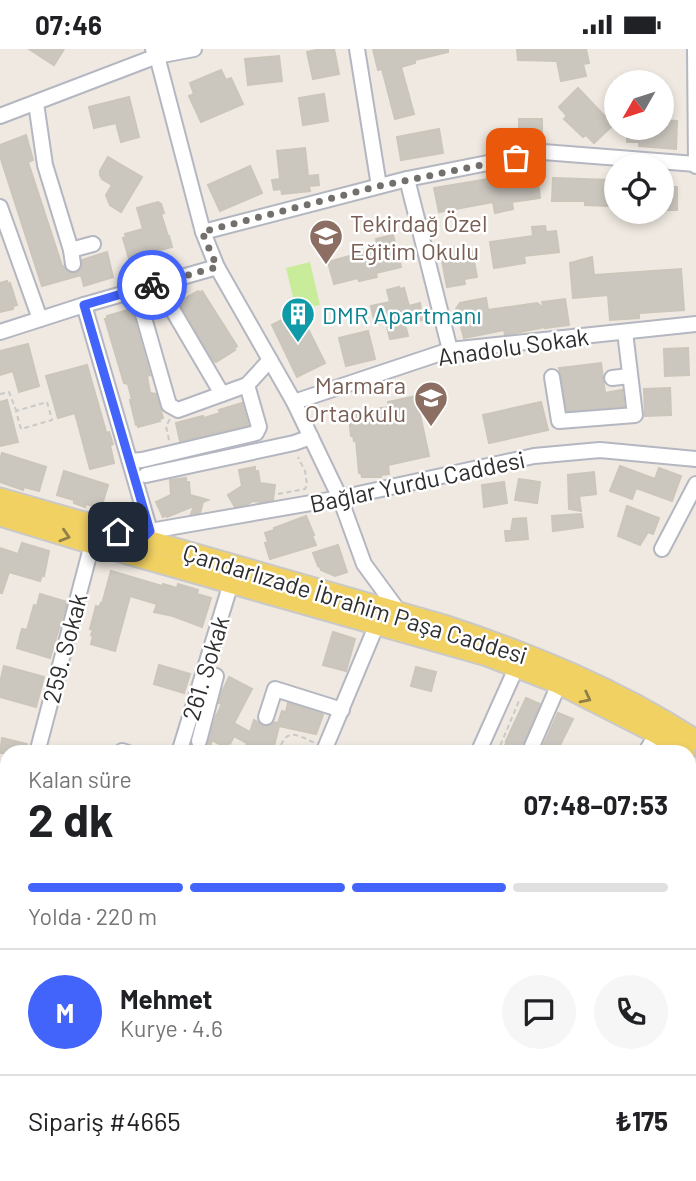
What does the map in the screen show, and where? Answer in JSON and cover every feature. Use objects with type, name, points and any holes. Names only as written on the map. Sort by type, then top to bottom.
[{"type":"main road","name":"Çandarlızade İbrahim Paşa Caddesi","points":[[0,498],[146,535],[507,646],[564,669],[696,740]]},
{"type":"main road","name":"Çandarlızade İbrahim Paşa Caddesi","points":[[0,516],[466,649],[517,666],[559,684],[673,745]]},
{"type":"street","points":[[0,116],[159,51],[194,49]]},
{"type":"street","points":[[357,49],[379,186]]},
{"type":"street","points":[[202,232],[407,179],[543,152],[696,164],[695,49]]},
{"type":"street","points":[[159,51],[202,232],[217,267],[294,401],[340,498],[364,563],[400,613]]},
{"type":"street","points":[[36,103],[45,165],[72,257],[93,244]]},
{"type":"street","points":[[407,179],[450,350]]},
{"type":"street","points":[[0,207],[40,319]]},
{"type":"street","points":[[0,332],[217,267]]},
{"type":"street","points":[[136,290],[169,405],[176,409],[247,385],[270,360]]},
{"type":"street","points":[[142,311],[167,300],[222,394]]},
{"type":"street","points":[[84,305],[130,461],[146,535]]},
{"type":"street","name":"Anadolu Sokak","points":[[294,401],[450,350],[696,324]]},
{"type":"street","points":[[552,377],[559,421],[635,415],[625,332]]},
{"type":"street","points":[[612,378],[630,376]]},
{"type":"street","points":[[130,461],[256,433],[259,426],[247,385]]},
{"type":"street","points":[[146,475],[311,437]]},
{"type":"street","name":"Bağlar Yurdu Caddesi","points":[[146,535],[340,498],[534,456],[600,450],[696,459]]},
{"type":"street","points":[[662,549],[696,484]]},
{"type":"street","name":"259. Sokak","points":[[39,745],[92,544]]},
{"type":"street","name":"261. Sokak","points":[[183,745],[202,701],[231,583]]},
{"type":"street","points":[[326,745],[377,624]]},
{"type":"street","points":[[482,745],[517,666]]},
{"type":"street","points":[[199,741],[202,701],[216,675]]},
{"type":"street","points":[[532,745],[559,684]]},
{"type":"street","points":[[266,717],[275,689],[342,710]]},
{"type":"street","points":[[650,745],[657,734]]},
{"type":"path","points":[[0,394],[9,392],[21,429],[52,420],[47,403],[16,411]]},
{"type":"path","points":[[172,453],[166,426],[176,409]]},
{"type":"path","points":[[278,494],[305,489],[307,485],[305,471],[291,443]]},
{"type":"path","points":[[500,745],[519,701],[522,701]]},
{"type":"path","points":[[281,745],[290,734],[296,734],[315,745]]},
{"type":"green space","points":[[310,262],[320,305],[296,310],[286,268]]},
{"type":"building","points":[[29,49],[64,49],[54,65]]},
{"type":"building","points":[[334,49],[339,74],[313,79],[307,52]]},
{"type":"building","points":[[373,49],[448,49],[448,52],[415,60],[415,63],[401,67],[414,114],[395,119],[382,69],[378,70]]},
{"type":"building","points":[[517,49],[586,49],[589,63],[583,64],[586,76],[561,81],[557,61],[518,60]]},
{"type":"building","points":[[279,56],[282,81],[248,85],[245,59]]},
{"type":"building","points":[[221,70],[226,80],[231,78],[243,104],[201,122],[189,96],[194,94],[190,83]]},
{"type":"building","points":[[578,88],[604,115],[604,134],[594,143],[586,135],[583,137],[564,119],[567,116],[559,107]]},
{"type":"building","points":[[324,94],[328,121],[303,125],[299,98]]},
{"type":"building","points":[[129,97],[139,137],[121,142],[116,123],[94,128],[89,107]]},
{"type":"building","points":[[519,119],[542,119],[542,138],[519,137]]},
{"type":"building","points":[[674,121],[677,121],[676,149],[639,146],[639,142],[627,142],[674,140]]},
{"type":"building","points":[[439,129],[443,153],[401,160],[397,137]]},
{"type":"building","points":[[26,135],[33,160],[28,162],[62,266],[69,273],[75,273],[82,268],[82,260],[107,252],[113,277],[84,286],[81,275],[42,286],[0,156],[0,145]]},
{"type":"building","points":[[305,148],[308,176],[318,175],[319,185],[309,186],[310,191],[282,194],[281,189],[274,190],[272,180],[280,179],[277,151]]},
{"type":"building","points":[[108,157],[142,177],[121,212],[110,205],[106,195],[112,185],[100,175]]},
{"type":"building","points":[[250,166],[262,193],[220,211],[208,185]]},
{"type":"building","points":[[537,174],[540,198],[512,202],[513,209],[495,213],[493,202],[439,212],[434,188]]},
{"type":"building","points":[[553,178],[604,180],[604,206],[585,205],[585,201],[552,201]]},
{"type":"building","points":[[674,187],[677,187],[677,210],[674,210]]},
{"type":"building","points":[[158,202],[164,213],[161,214],[172,247],[129,259],[123,238],[126,237],[125,234],[143,229],[137,208]]},
{"type":"building","points":[[545,226],[546,232],[556,231],[559,252],[524,256],[525,263],[494,268],[490,242],[533,236],[532,227]]},
{"type":"building","points":[[393,235],[401,267],[376,273],[377,277],[334,284],[328,262],[378,248],[376,239]]},
{"type":"building","points":[[457,247],[459,253],[472,251],[477,277],[464,279],[465,284],[447,287],[440,250]]},
{"type":"building","points":[[592,257],[594,275],[681,269],[684,310],[639,313],[639,318],[610,320],[608,295],[573,298],[570,263]]},
{"type":"building","points":[[7,281],[17,305],[13,306],[13,309],[0,312],[0,283]]},
{"type":"building","points":[[404,288],[409,306],[420,303],[422,320],[405,324],[408,336],[390,339],[386,322],[375,324],[371,306],[390,302],[387,290]]},
{"type":"building","points":[[202,291],[237,346],[216,362],[179,302]]},
{"type":"building","points":[[486,298],[488,310],[537,303],[544,308],[542,302],[565,299],[569,325],[505,335],[504,330],[464,338],[456,309],[460,303]]},
{"type":"building","points":[[128,310],[132,312],[150,375],[147,376],[150,393],[156,394],[163,418],[138,427],[128,384],[124,383],[105,319]]},
{"type":"building","name":"DMR Apartmanı","points":[[299,311],[325,363],[297,377],[272,325]]},
{"type":"building","points":[[368,331],[375,359],[346,366],[339,338]]},
{"type":"building","points":[[28,344],[39,386],[19,392],[13,371],[0,375],[0,351]]},
{"type":"building","points":[[688,348],[689,375],[665,376],[664,349]]},
{"type":"building","points":[[601,363],[605,393],[622,390],[624,406],[567,411],[559,368]]},
{"type":"building","points":[[87,365],[106,433],[109,432],[113,444],[110,445],[114,463],[90,469],[75,413],[58,418],[46,376]]},
{"type":"building","points":[[670,388],[671,415],[645,416],[644,389]]},
{"type":"building","points":[[416,396],[429,456],[388,465],[389,474],[381,477],[362,477],[359,473],[356,440],[351,436],[350,412],[389,407],[388,402]]},
{"type":"building","points":[[7,400],[18,442],[0,446],[0,402]]},
{"type":"building","points":[[541,402],[548,430],[489,443],[483,415]]},
{"type":"building","points":[[242,403],[248,425],[180,441],[176,423],[203,416],[204,418]]},
{"type":"building","points":[[2,453],[46,467],[39,491],[24,487],[23,490],[0,482]]},
{"type":"building","points":[[620,466],[655,479],[659,468],[681,476],[672,501],[636,488],[632,499],[610,491]]},
{"type":"building","points":[[255,467],[260,483],[275,485],[273,500],[253,501],[235,507],[228,495],[242,486],[239,470]]},
{"type":"building","points":[[64,471],[108,485],[101,508],[86,504],[85,507],[74,503],[74,500],[57,495]]},
{"type":"building","points":[[594,472],[596,494],[579,496],[581,511],[569,509],[568,475]]},
{"type":"building","points":[[186,478],[190,495],[208,500],[203,502],[200,513],[191,514],[194,506],[163,517],[156,502],[171,495],[170,480]]},
{"type":"building","points":[[519,479],[540,482],[537,503],[515,500]]},
{"type":"building","points":[[504,482],[507,503],[484,507],[482,485]]},
{"type":"building","points":[[627,506],[659,518],[653,534],[648,532],[640,545],[618,536]]},
{"type":"building","points":[[581,514],[583,527],[553,531],[552,516]]},
{"type":"building","points":[[306,516],[316,545],[270,559],[265,533]]},
{"type":"building","points":[[526,518],[528,539],[506,541],[505,531],[511,531],[513,519]]},
{"type":"building","points":[[22,543],[49,551],[44,576],[42,575],[40,581],[9,572],[0,593],[0,548],[18,554]]},
{"type":"building","points":[[338,545],[347,572],[335,576],[321,570],[313,553]]},
{"type":"building","points":[[111,571],[162,586],[163,584],[177,588],[178,584],[198,590],[197,594],[211,598],[202,627],[154,612],[157,604],[130,596],[115,651],[91,644],[93,630],[90,629],[96,606],[102,604]]},
{"type":"building","points":[[40,594],[67,602],[50,658],[17,648],[22,629],[27,630]]},
{"type":"building","points":[[333,632],[355,639],[346,671],[323,665]]},
{"type":"building","points":[[159,665],[190,674],[184,693],[154,684]]},
{"type":"building","points":[[4,666],[44,677],[36,707],[0,697]]},
{"type":"building","points":[[416,667],[436,672],[431,691],[411,686]]},
{"type":"building","points":[[229,677],[252,689],[234,723],[250,732],[254,720],[264,726],[278,723],[282,711],[286,712],[288,703],[323,715],[316,734],[279,726],[274,745],[247,745],[234,736],[227,745],[212,740],[210,745],[207,745],[222,704],[219,703]]},
{"type":"building","points":[[526,698],[540,704],[523,745],[505,745]]},
{"type":"building","points":[[558,713],[573,719],[560,745],[544,745]]},
{"type":"building","points":[[2,738],[27,744],[27,745],[1,745]]},
{"type":"way so far","points":[[152,285],[217,267],[202,232],[407,179],[516,158]]},
{"type":"place","name":"Tekirdağ Özel Eğitim Okulu","points":[[326,266]]},
{"type":"place","name":"DMR Apartmanı","points":[[298,344]]},
{"type":"place","name":"Marmara Ortaokulu","points":[[431,428]]},
{"type":"route","points":[[118,532],[142,539],[150,531],[84,305],[152,285]]}]
